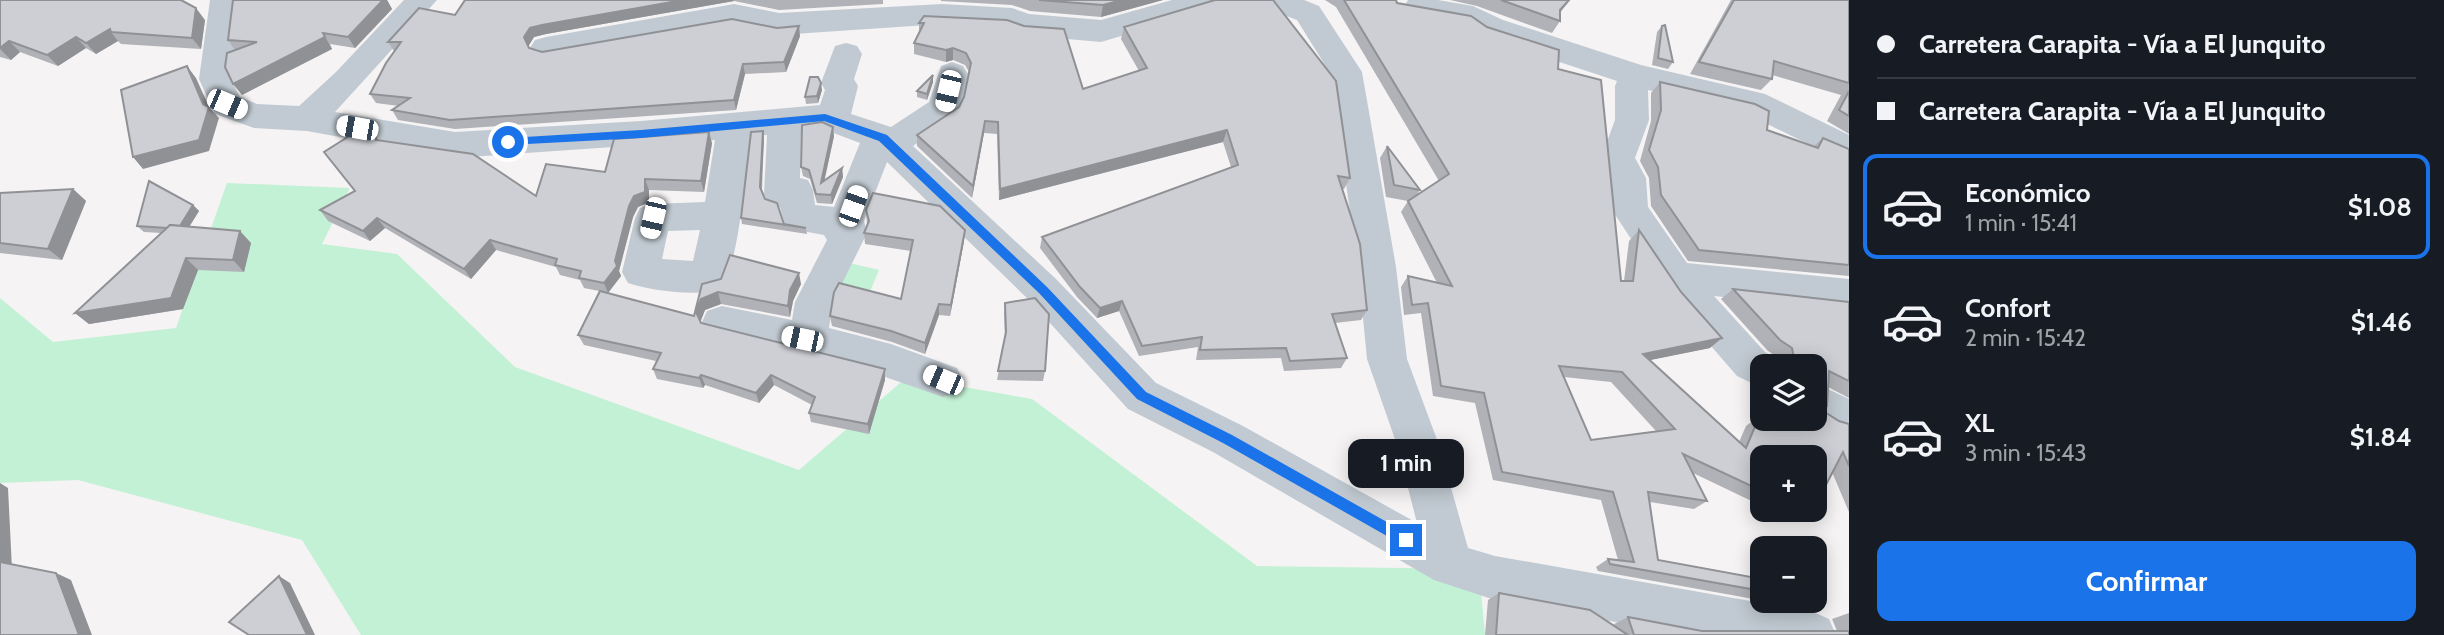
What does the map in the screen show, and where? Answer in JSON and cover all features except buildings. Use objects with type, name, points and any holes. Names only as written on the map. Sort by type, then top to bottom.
[{"type":"street","points":[[225,0],[215,79],[227,104],[254,116],[307,119],[455,145],[641,134],[825,117],[833,120],[885,141],[1043,290],[1142,396],[1228,439],[1450,565],[1545,588],[1813,635]]},
{"type":"street","points":[[307,119],[348,80],[422,0]]},
{"type":"street","points":[[546,48],[734,15],[779,23],[1002,10],[1059,28],[1101,31],[1208,0]]},
{"type":"street","points":[[1274,0],[1308,13],[1346,72],[1377,267],[1387,359],[1418,445],[1450,565]]},
{"type":"street","points":[[1403,5],[1474,17],[1492,28],[1637,76],[1753,103],[1849,151]]},
{"type":"street","points":[[833,120],[842,86],[837,83],[846,54]]},
{"type":"street","points":[[808,340],[814,302],[849,233],[841,232],[849,211],[885,141],[944,108],[952,74]]},
{"type":"street","points":[[1637,76],[1631,86],[1632,120],[1618,158],[1628,178],[1630,209],[1676,277],[1750,363]]},
{"type":"street","points":[[784,121],[782,194],[795,190],[799,218],[847,222]]},
{"type":"street","points":[[721,215],[734,125]]},
{"type":"street","points":[[1676,277],[1849,295]]},
{"type":"street","points":[[731,324],[808,340],[919,369],[943,380]]},
{"type":"street","points":[[1827,408],[1849,417]]},
{"type":"green space","points":[[227,183],[350,188],[322,244],[397,254],[515,367],[799,470],[907,377],[1032,399],[1257,566],[1479,569],[1485,635],[361,635],[302,540],[78,480],[0,483],[0,298],[53,342],[176,328]]},
{"type":"green space","points":[[833,259],[879,270],[861,313],[814,302]]},
{"type":"route","points":[[508,142],[641,134],[825,117],[883,138],[969,223],[1043,290],[1142,396],[1228,439],[1406,540]]}]
